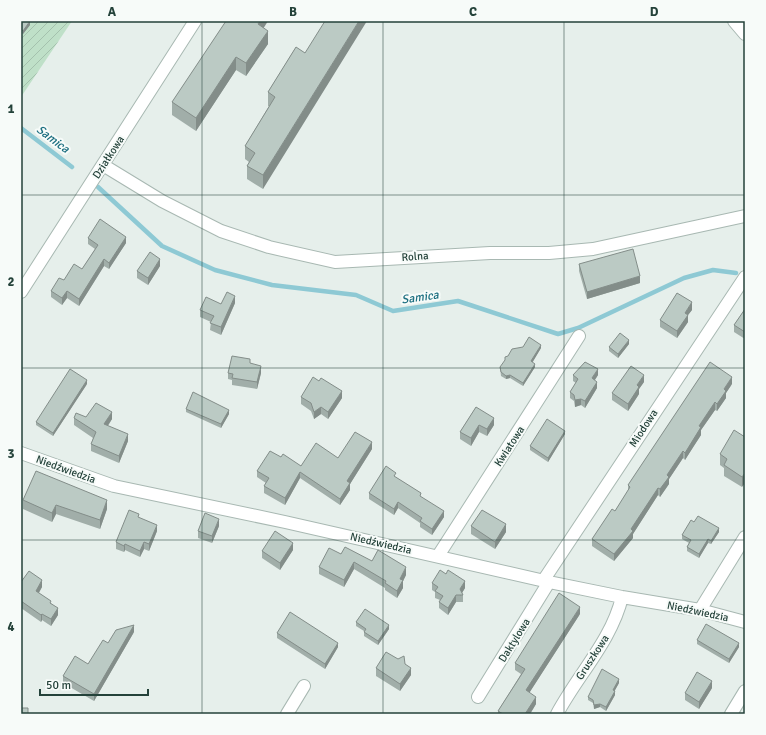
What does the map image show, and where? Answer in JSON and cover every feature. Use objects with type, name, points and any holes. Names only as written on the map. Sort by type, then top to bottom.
[{"type":"street","name":"Działkowa","points":[[21,292],[104,165],[195,21]]},
{"type":"street","points":[[734,21],[745,34]]},
{"type":"street","name":"Rolna","points":[[104,165],[162,201],[221,232],[269,247],[334,262],[490,252],[550,253],[593,249],[745,216]]},
{"type":"street","name":"Miodowa","points":[[546,581],[745,277]]},
{"type":"street","name":"Kwiatowa","points":[[438,556],[579,336]]},
{"type":"street","name":"Niedźwiedzia","points":[[21,453],[114,486],[438,556],[546,581],[622,597],[700,610],[745,622]]},
{"type":"street","points":[[700,610],[745,537]]},
{"type":"street","name":"Daktylowa","points":[[478,697],[546,581]]},
{"type":"street","name":"Gruszkowa","points":[[556,714],[606,635],[619,611],[622,597]]},
{"type":"street","points":[[287,714],[304,686]]},
{"type":"street","points":[[731,714],[745,691]]},
{"type":"green space","points":[[21,21],[72,21],[21,97]]},
{"type":"building","points":[[21,21],[30,21],[23,31],[21,29]]},
{"type":"building","points":[[226,21],[260,21],[258,24],[268,31],[246,63],[236,57],[196,118],[172,102]]},
{"type":"building","points":[[325,21],[359,21],[263,175],[247,166],[255,153],[245,146],[275,97],[268,92],[296,47],[305,53]]},
{"type":"building","points":[[100,219],[126,237],[109,263],[104,259],[79,299],[67,291],[62,298],[51,291],[59,278],[64,280],[74,264],[82,269],[98,245],[88,238]]},
{"type":"building","points":[[633,249],[640,276],[587,292],[579,264]]},
{"type":"building","points":[[150,252],[160,259],[148,278],[137,271]]},
{"type":"building","points":[[227,292],[235,296],[221,327],[210,323],[214,316],[200,310],[206,297],[221,304]]},
{"type":"building","points":[[677,293],[692,302],[685,313],[688,315],[677,331],[660,320]]},
{"type":"building","points":[[745,309],[745,332],[734,325]]},
{"type":"building","points":[[620,333],[629,340],[618,354],[609,347]]},
{"type":"building","points":[[529,337],[541,345],[531,361],[535,364],[523,383],[510,375],[506,376],[501,372],[500,367],[505,360],[505,357],[508,356],[512,349],[523,347]]},
{"type":"building","points":[[232,356],[250,359],[250,363],[261,366],[257,382],[232,378],[233,374],[228,373]]},
{"type":"building","points":[[585,362],[598,369],[592,378],[597,382],[585,401],[581,399],[575,400],[574,395],[570,392],[578,379],[573,375]]},
{"type":"building","points":[[710,362],[732,377],[724,389],[726,391],[717,404],[715,402],[699,426],[701,427],[685,453],[683,451],[667,475],[669,477],[660,489],[658,488],[631,529],[633,531],[614,554],[592,539],[612,509],[615,511],[630,487],[628,485]]},
{"type":"building","points":[[631,366],[644,375],[637,385],[639,387],[628,404],[612,393]]},
{"type":"building","points":[[70,369],[87,380],[53,433],[36,422]]},
{"type":"building","points":[[313,377],[319,381],[321,378],[342,391],[328,412],[321,407],[314,412],[311,403],[301,397]]},
{"type":"building","points":[[193,392],[229,410],[221,424],[186,409]]},
{"type":"building","points":[[96,403],[112,412],[104,424],[128,434],[119,456],[91,444],[96,432],[74,418],[76,413],[86,417]]},
{"type":"building","points":[[476,407],[494,418],[487,429],[479,425],[471,438],[460,432]]},
{"type":"building","points":[[547,419],[565,431],[548,458],[530,446]]},
{"type":"building","points":[[734,430],[745,437],[745,473],[742,477],[724,465],[727,459],[720,454]]},
{"type":"building","points":[[355,432],[372,442],[347,481],[350,483],[340,499],[300,472],[285,498],[264,486],[269,478],[257,471],[270,451],[281,457],[283,454],[301,466],[316,443],[338,458]]},
{"type":"building","points":[[386,466],[396,473],[394,476],[421,493],[420,496],[444,511],[432,529],[420,521],[422,518],[398,502],[394,509],[369,493]]},
{"type":"building","points":[[36,471],[107,500],[100,520],[56,505],[52,513],[23,500]]},
{"type":"building","points":[[129,510],[139,514],[138,517],[157,525],[149,544],[144,542],[140,551],[125,544],[124,546],[116,542]]},
{"type":"building","points":[[482,510],[506,524],[495,542],[471,526]]},
{"type":"building","points":[[205,513],[219,519],[212,536],[198,531]]},
{"type":"building","points":[[698,516],[719,528],[711,541],[708,539],[699,554],[687,547],[691,540],[682,535],[691,520],[694,522]]},
{"type":"building","points":[[275,531],[293,543],[280,563],[262,551]]},
{"type":"building","points":[[345,547],[372,561],[378,550],[406,567],[400,579],[403,580],[397,591],[385,583],[386,581],[354,562],[344,580],[319,567],[329,548],[341,554]]},
{"type":"building","points":[[440,570],[446,574],[448,570],[465,581],[460,589],[463,595],[456,595],[448,608],[439,602],[443,596],[435,591],[438,587],[432,583]]},
{"type":"building","points":[[29,571],[42,580],[36,591],[51,601],[50,603],[58,608],[51,619],[42,614],[41,615],[21,601],[21,582]]},
{"type":"building","points":[[559,593],[580,607],[526,690],[536,697],[525,714],[503,714],[498,711],[525,669],[515,663]]},
{"type":"building","points":[[365,609],[389,625],[378,641],[364,632],[366,629],[356,622]]},
{"type":"building","points":[[290,612],[338,643],[325,664],[277,633]]},
{"type":"building","points":[[706,624],[739,643],[729,659],[697,640]]},
{"type":"building","points":[[134,625],[94,694],[63,676],[75,656],[88,664],[103,640],[108,643],[116,630]]},
{"type":"building","points":[[386,652],[398,659],[404,656],[405,664],[411,668],[400,684],[376,668]]},
{"type":"building","points":[[602,669],[619,679],[613,690],[615,691],[606,707],[600,704],[594,705],[593,700],[588,697]]},
{"type":"building","points":[[697,672],[712,681],[699,702],[685,693]]},
{"type":"building","points":[[21,708],[28,708],[28,714],[21,714]]},
{"type":"waterway","name":"Samica","points":[[21,128],[72,167]]},
{"type":"waterway","name":"Samica","points":[[98,187],[162,246],[215,270],[272,285],[356,295],[393,311],[458,301],[558,334],[578,328],[684,278],[713,270],[736,273]]}]
